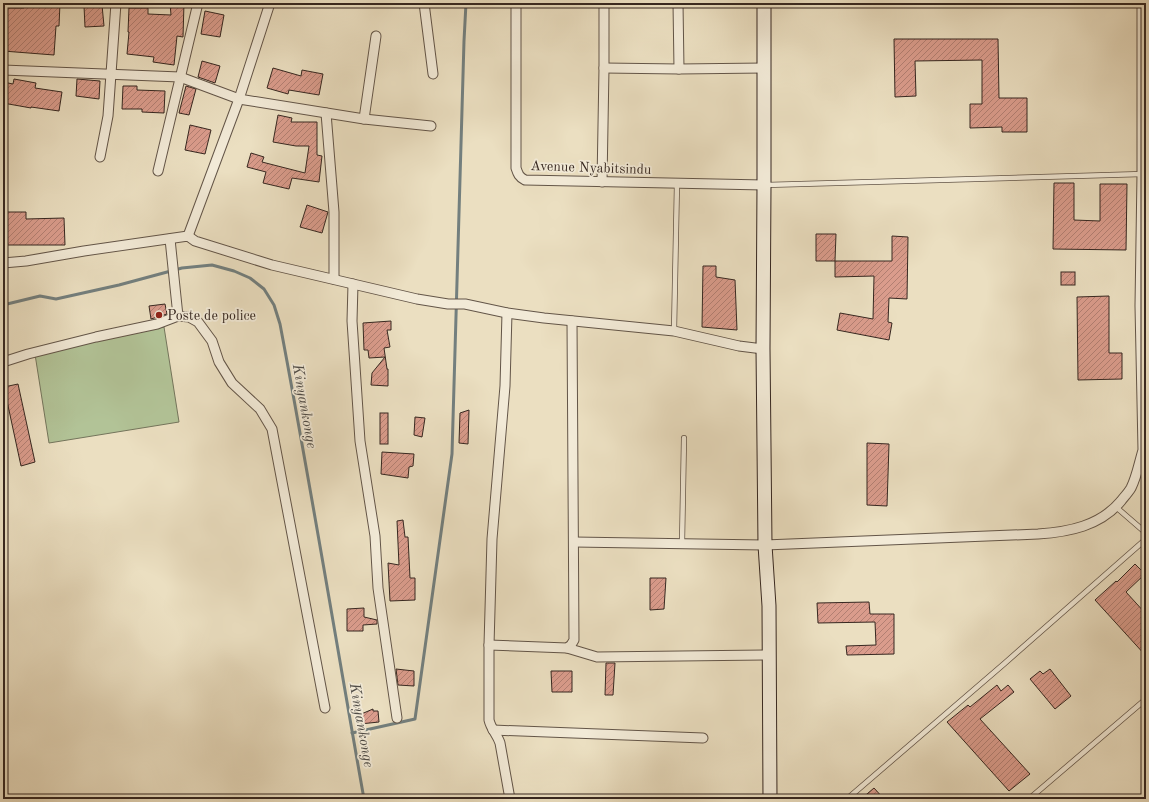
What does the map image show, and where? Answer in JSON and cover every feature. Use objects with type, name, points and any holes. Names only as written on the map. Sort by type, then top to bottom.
[{"type":"street","points":[[100,157],[108,116],[116,3]]},
{"type":"street","points":[[158,171],[198,3]]},
{"type":"street","points":[[188,236],[239,98],[270,3]]},
{"type":"street","points":[[424,3],[432,74]]},
{"type":"street","name":"Avenue Nyabitsindu","points":[[516,3],[516,168],[521,178],[525,180],[764,185]]},
{"type":"street","points":[[602,182],[604,3]]},
{"type":"street","points":[[678,3],[679,69]]},
{"type":"street","points":[[764,3],[763,349],[765,545],[769,606],[770,799]]},
{"type":"street","points":[[574,542],[765,545],[1056,533],[1075,529],[1097,521],[1116,507],[1130,490],[1137,472],[1142,450],[1140,306],[1144,174],[1142,3]]},
{"type":"street","points":[[364,119],[376,36]]},
{"type":"street","points":[[604,68],[764,68]]},
{"type":"street","points":[[3,70],[180,78],[239,98],[364,119],[431,126]]},
{"type":"street","points":[[326,113],[334,212],[334,279]]},
{"type":"street","points":[[3,263],[26,261],[125,244],[188,236],[195,241],[272,265],[417,299],[448,304],[465,304],[507,313],[674,331],[739,346],[763,349]]},
{"type":"street","points":[[170,239],[178,316]]},
{"type":"street","points":[[353,284],[352,321],[360,441],[375,536],[378,588],[396,718]]},
{"type":"street","points":[[507,313],[505,386],[492,539],[489,644],[489,720],[490,725],[498,735],[510,799]]},
{"type":"street","points":[[3,362],[28,354],[96,337],[157,324],[178,316],[189,317],[198,322],[212,341],[219,362],[232,383],[260,409],[272,429],[325,708]]},
{"type":"street","points":[[567,648],[572,645],[574,640],[572,321]]},
{"type":"street","points":[[489,644],[567,648],[598,657],[769,655]]},
{"type":"street","points":[[493,730],[704,738]]},
{"type":"lane","points":[[764,185],[1144,174]]},
{"type":"lane","points":[[674,331],[677,183]]},
{"type":"lane","points":[[682,544],[684,438]]},
{"type":"lane","points":[[1116,507],[1146,533]]},
{"type":"lane","points":[[847,799],[1005,663],[1146,538]]},
{"type":"lane","points":[[1029,799],[1146,699]]},
{"type":"green space","points":[[164,327],[179,422],[49,443],[34,348]]},
{"type":"building","points":[[25,3],[60,3],[59,26],[56,26],[54,55],[3,51],[3,8],[24,8]]},
{"type":"building","points":[[170,3],[184,3],[183,37],[177,36],[174,65],[153,62],[154,57],[127,54],[129,8],[148,8],[148,14],[171,15]]},
{"type":"building","points":[[102,5],[104,26],[85,27],[84,6]]},
{"type":"building","points":[[205,11],[224,15],[220,37],[201,34]]},
{"type":"building","points":[[894,39],[998,39],[999,98],[1027,98],[1027,132],[1002,132],[1002,127],[970,128],[970,104],[982,104],[982,60],[915,61],[916,96],[895,97]]},
{"type":"building","points":[[202,61],[220,66],[215,83],[198,77]]},
{"type":"building","points":[[273,68],[301,76],[302,70],[323,74],[319,95],[289,90],[288,94],[267,88]]},
{"type":"building","points":[[14,79],[36,83],[35,88],[62,92],[59,111],[3,103],[3,82],[13,84]]},
{"type":"building","points":[[77,79],[100,81],[99,99],[76,96]]},
{"type":"building","points":[[123,86],[137,86],[137,90],[165,91],[164,113],[142,112],[142,109],[122,109]]},
{"type":"building","points":[[186,86],[196,89],[189,115],[179,113]]},
{"type":"building","points":[[278,115],[292,118],[291,122],[317,122],[317,155],[322,156],[319,182],[292,178],[289,189],[263,183],[266,172],[247,167],[251,153],[264,157],[262,162],[305,173],[309,146],[296,146],[273,142]]},
{"type":"building","points":[[190,125],[211,130],[205,154],[185,150]]},
{"type":"building","points":[[1054,183],[1074,183],[1074,220],[1100,221],[1100,184],[1127,184],[1126,250],[1053,249]]},
{"type":"building","points":[[307,205],[328,212],[322,233],[300,227]]},
{"type":"building","points":[[3,212],[26,212],[26,219],[64,218],[65,245],[3,245]]},
{"type":"building","points":[[816,234],[836,234],[835,261],[816,261]]},
{"type":"building","points":[[892,236],[908,237],[907,299],[889,298],[888,322],[892,323],[889,340],[837,330],[840,313],[873,319],[874,276],[835,277],[835,261],[892,261]]},
{"type":"building","points":[[703,266],[716,266],[716,277],[735,280],[737,330],[702,327]]},
{"type":"building","points":[[1061,272],[1075,272],[1075,285],[1061,285]]},
{"type":"building","points":[[1109,296],[1109,353],[1122,353],[1122,379],[1078,380],[1077,297]]},
{"type":"building","points":[[165,304],[167,314],[151,319],[149,306]]},
{"type":"building","points":[[391,321],[391,330],[387,330],[390,347],[384,348],[388,369],[388,386],[371,385],[372,373],[385,357],[369,358],[368,350],[364,350],[363,323]]},
{"type":"building","points":[[18,384],[35,462],[21,466],[4,387]]},
{"type":"building","points":[[469,410],[468,444],[459,443],[460,413]]},
{"type":"building","points":[[380,413],[388,413],[388,444],[380,444]]},
{"type":"building","points":[[415,417],[425,418],[422,437],[414,435]]},
{"type":"building","points":[[867,443],[889,444],[887,506],[867,505]]},
{"type":"building","points":[[382,452],[414,454],[413,466],[409,467],[408,478],[381,474]]},
{"type":"building","points":[[403,520],[405,537],[408,537],[410,578],[415,578],[415,600],[390,601],[388,563],[399,565],[397,521]]},
{"type":"building","points":[[1135,564],[1145,574],[1126,592],[1146,614],[1146,656],[1095,600],[1116,581],[1117,582]]},
{"type":"building","points":[[650,578],[666,578],[664,609],[650,610]]},
{"type":"building","points":[[869,602],[870,614],[894,614],[894,654],[847,655],[846,646],[876,645],[875,622],[818,623],[817,603]]},
{"type":"building","points":[[364,608],[364,617],[377,620],[377,624],[363,625],[363,631],[347,631],[347,609]]},
{"type":"building","points":[[606,663],[615,663],[613,695],[605,695]]},
{"type":"building","points":[[396,669],[414,671],[414,686],[398,685]]},
{"type":"building","points":[[1050,669],[1071,696],[1055,709],[1030,679],[1040,671],[1043,674]]},
{"type":"building","points":[[551,671],[572,671],[572,692],[552,692]]},
{"type":"building","points":[[997,685],[1001,691],[1008,685],[1014,692],[980,719],[1030,774],[1009,791],[947,722],[968,705],[970,707]]},
{"type":"building","points":[[373,709],[373,711],[378,711],[379,722],[360,724],[359,715]]},
{"type":"building","points":[[874,788],[884,799],[861,799]]},
{"type":"waterway","points":[[352,733],[415,719],[452,454],[466,3]]},
{"type":"waterway","name":"Kinyankonge","points":[[3,305],[40,296],[56,299],[119,285],[182,268],[212,265],[234,271],[250,278],[264,289],[274,305],[280,324],[364,799]]},
{"type":"place","name":"Poste de police","points":[[159,315]]}]
